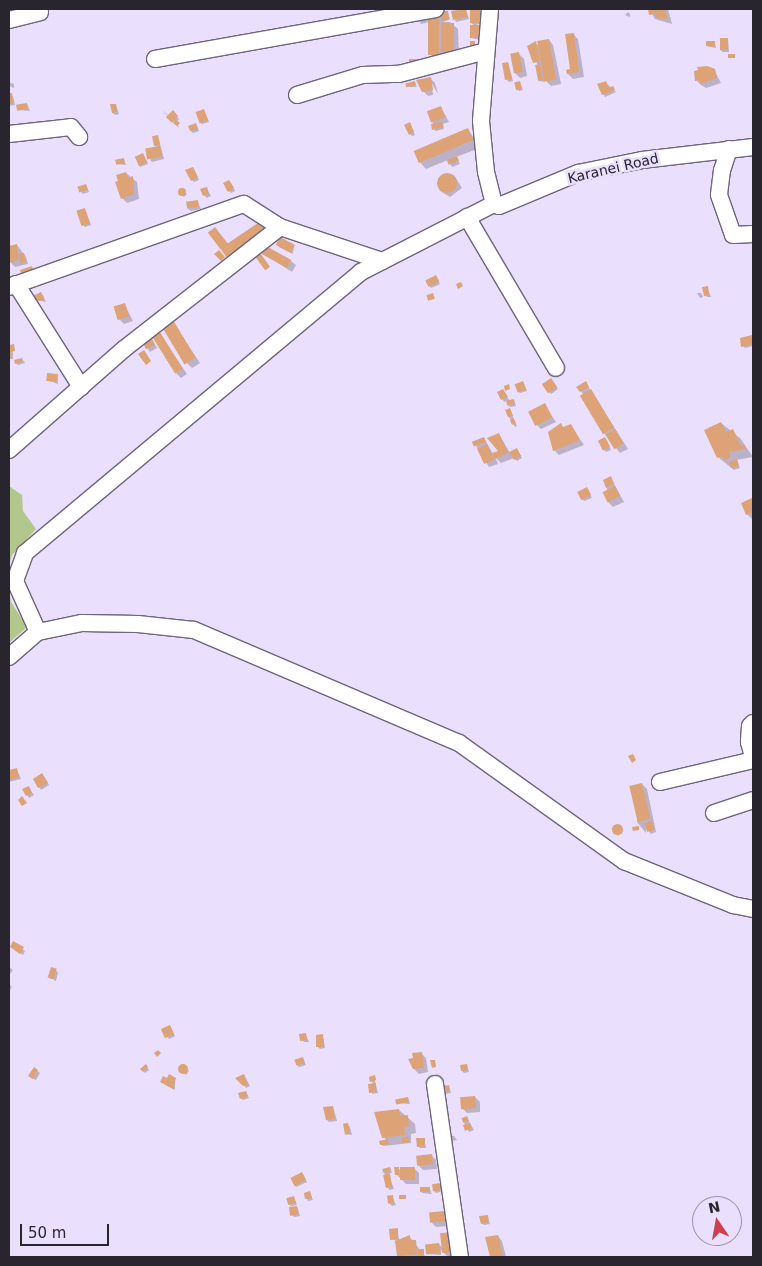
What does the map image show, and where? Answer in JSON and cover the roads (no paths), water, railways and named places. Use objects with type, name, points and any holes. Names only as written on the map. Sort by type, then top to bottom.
[{"type":"street","points":[[155,59],[436,9]]},
{"type":"street","points":[[490,9],[481,121],[486,172],[494,204]]},
{"type":"street","points":[[9,20],[40,12]]},
{"type":"street","points":[[297,95],[363,75],[399,74],[486,52]]},
{"type":"street","points":[[9,134],[71,128],[80,137]]},
{"type":"street","name":"Karanei Road","points":[[38,632],[14,581],[25,553],[361,272],[494,204],[499,206],[578,173],[642,160],[753,147]]},
{"type":"street","points":[[729,149],[722,170],[719,195],[732,235],[753,234]]},
{"type":"street","points":[[81,387],[12,286],[244,204],[280,227],[382,261]]},
{"type":"street","points":[[467,217],[556,368]]},
{"type":"street","points":[[9,450],[124,349],[280,227]]},
{"type":"street","points":[[9,658],[38,632],[82,623],[138,624],[194,630],[245,649],[459,743],[624,861],[733,905],[753,909]]},
{"type":"street","points":[[660,782],[753,758],[749,742],[750,726],[753,724]]},
{"type":"street","points":[[714,812],[753,800]]},
{"type":"street","points":[[435,1084],[460,1257]]}]
